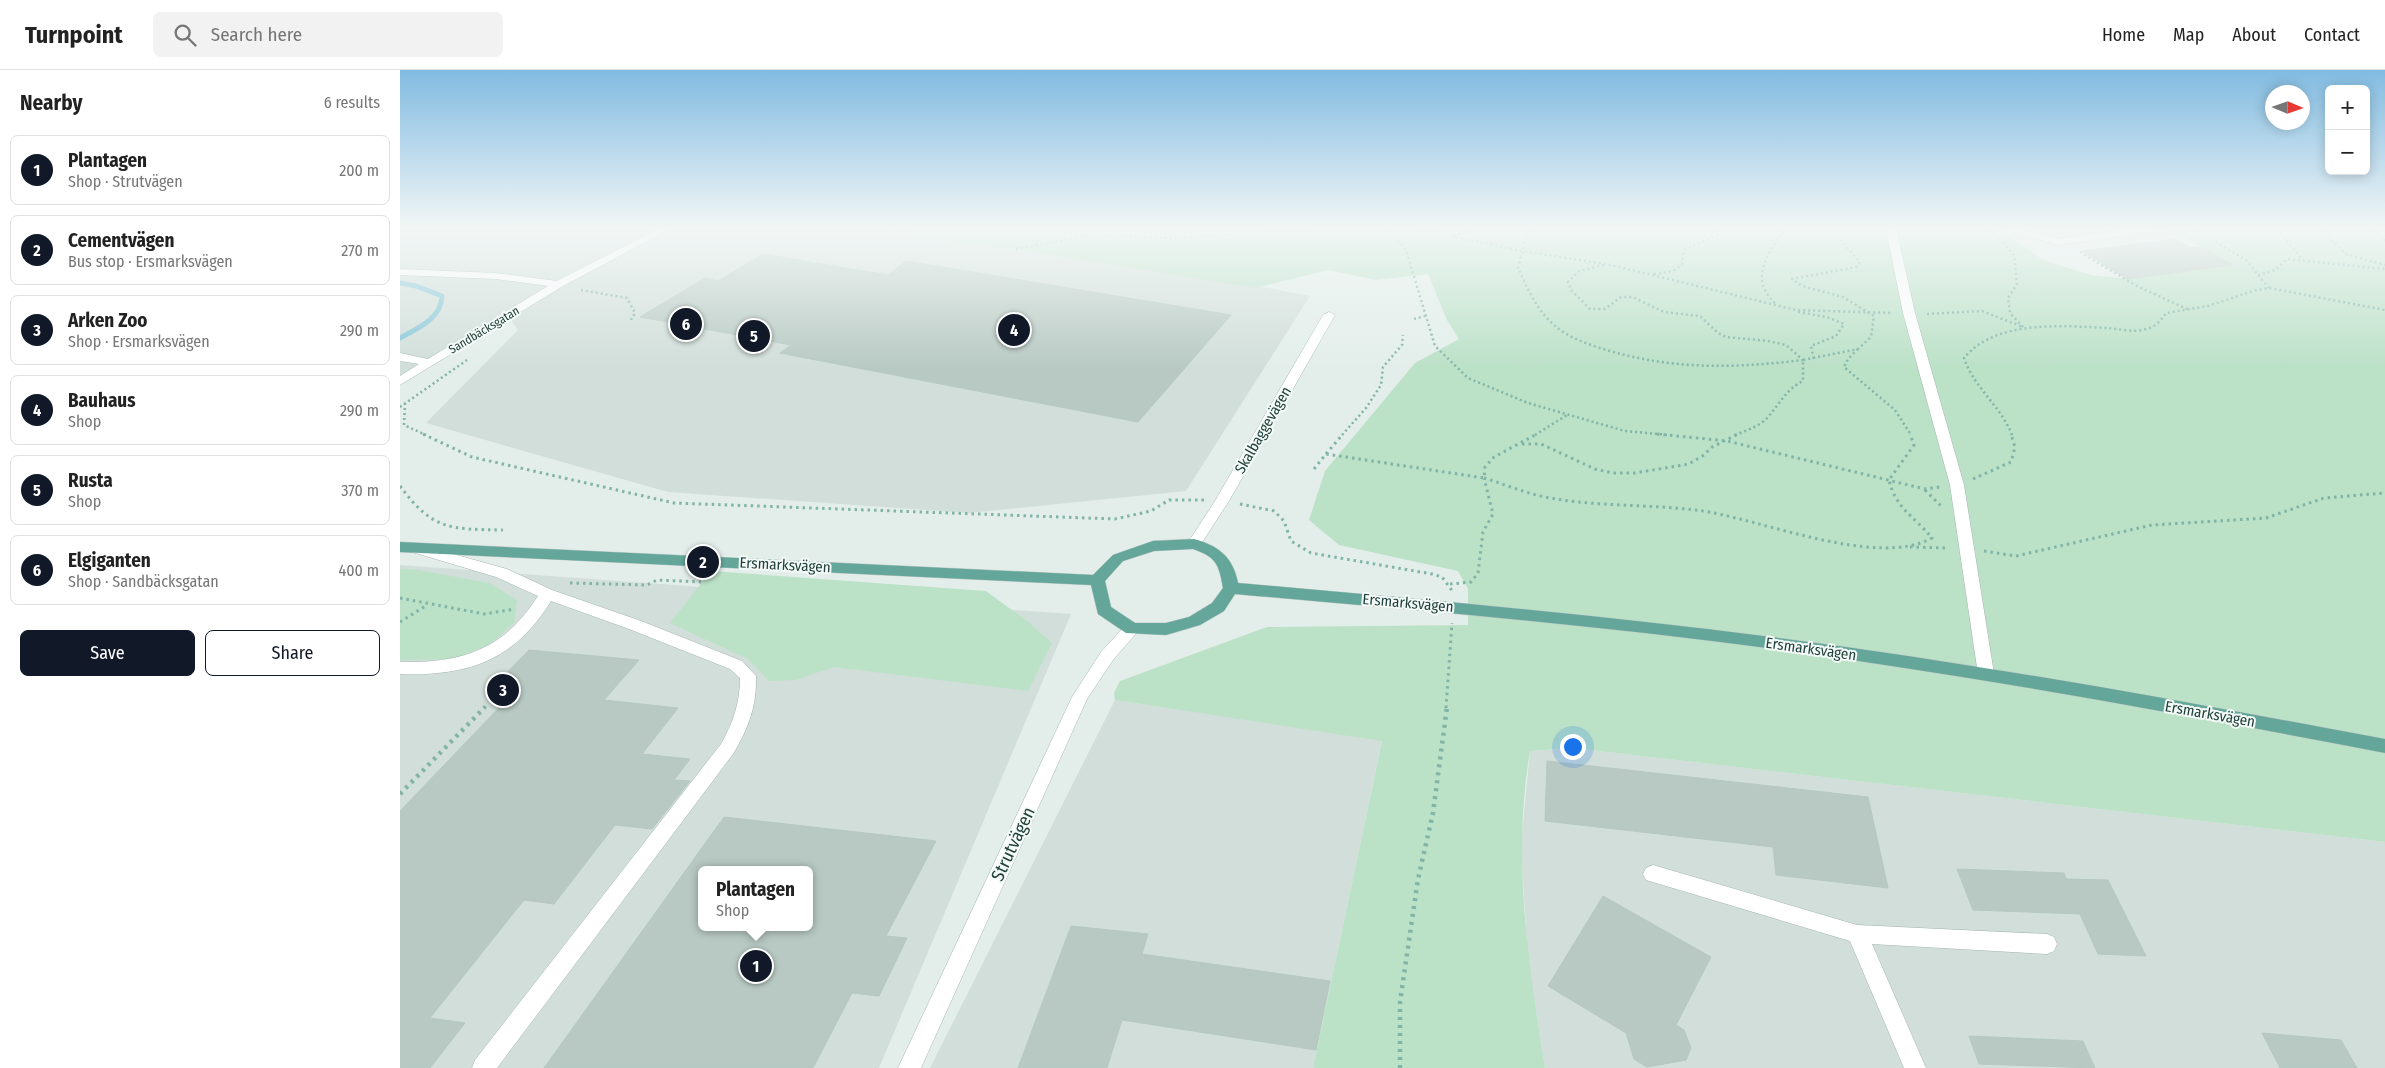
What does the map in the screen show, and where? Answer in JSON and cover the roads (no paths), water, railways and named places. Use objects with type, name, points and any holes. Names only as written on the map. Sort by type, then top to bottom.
[{"type":"main road","points":[[1194,544],[1217,552],[1228,568],[1231,588],[1218,607],[1194,621],[1166,629],[1132,629],[1104,610],[1097,580],[1118,558],[1153,546],[1194,544]]},
{"type":"main road","name":"Ersmarksvägen","points":[[404,547],[1097,580]]},
{"type":"main road","name":"Ersmarksvägen","points":[[1231,588],[1543,615],[1773,643],[1986,674],[2385,746]]},
{"type":"street","points":[[486,276],[559,284]]},
{"type":"street","name":"Sandbäcksgatan","points":[[400,381],[575,276]]},
{"type":"street","points":[[1901,276],[1909,314],[1957,485],[1986,674]]},
{"type":"street","name":"Skalbaggevägen","points":[[1194,544],[1222,501],[1330,315]]},
{"type":"street","points":[[400,356],[429,363]]},
{"type":"street","points":[[404,547],[485,568],[537,587],[547,594],[736,664],[748,676],[747,708],[739,729],[727,749],[483,1068]]},
{"type":"street","points":[[400,668],[448,667],[478,659],[514,638],[547,594]]},
{"type":"street","name":"Strutvägen","points":[[909,1068],[1080,697],[1107,656],[1132,629]]},
{"type":"street","points":[[1653,874],[1857,934],[2047,944]]},
{"type":"street","points":[[1857,934],[1915,1068]]},
{"type":"waterway","points":[[400,283],[416,286],[442,296],[441,304],[433,317],[400,338]]},
{"type":"place","name":"Elgiganten","points":[[686,324]]},
{"type":"place","name":"Bauhaus","points":[[1014,330]]},
{"type":"place","name":"Rusta","points":[[754,336]]},
{"type":"place","name":"Cementvägen","points":[[703,562]]},
{"type":"place","name":"Arken Zoo","points":[[503,690]]},
{"type":"place","name":"Plantagen","points":[[756,966]]}]
